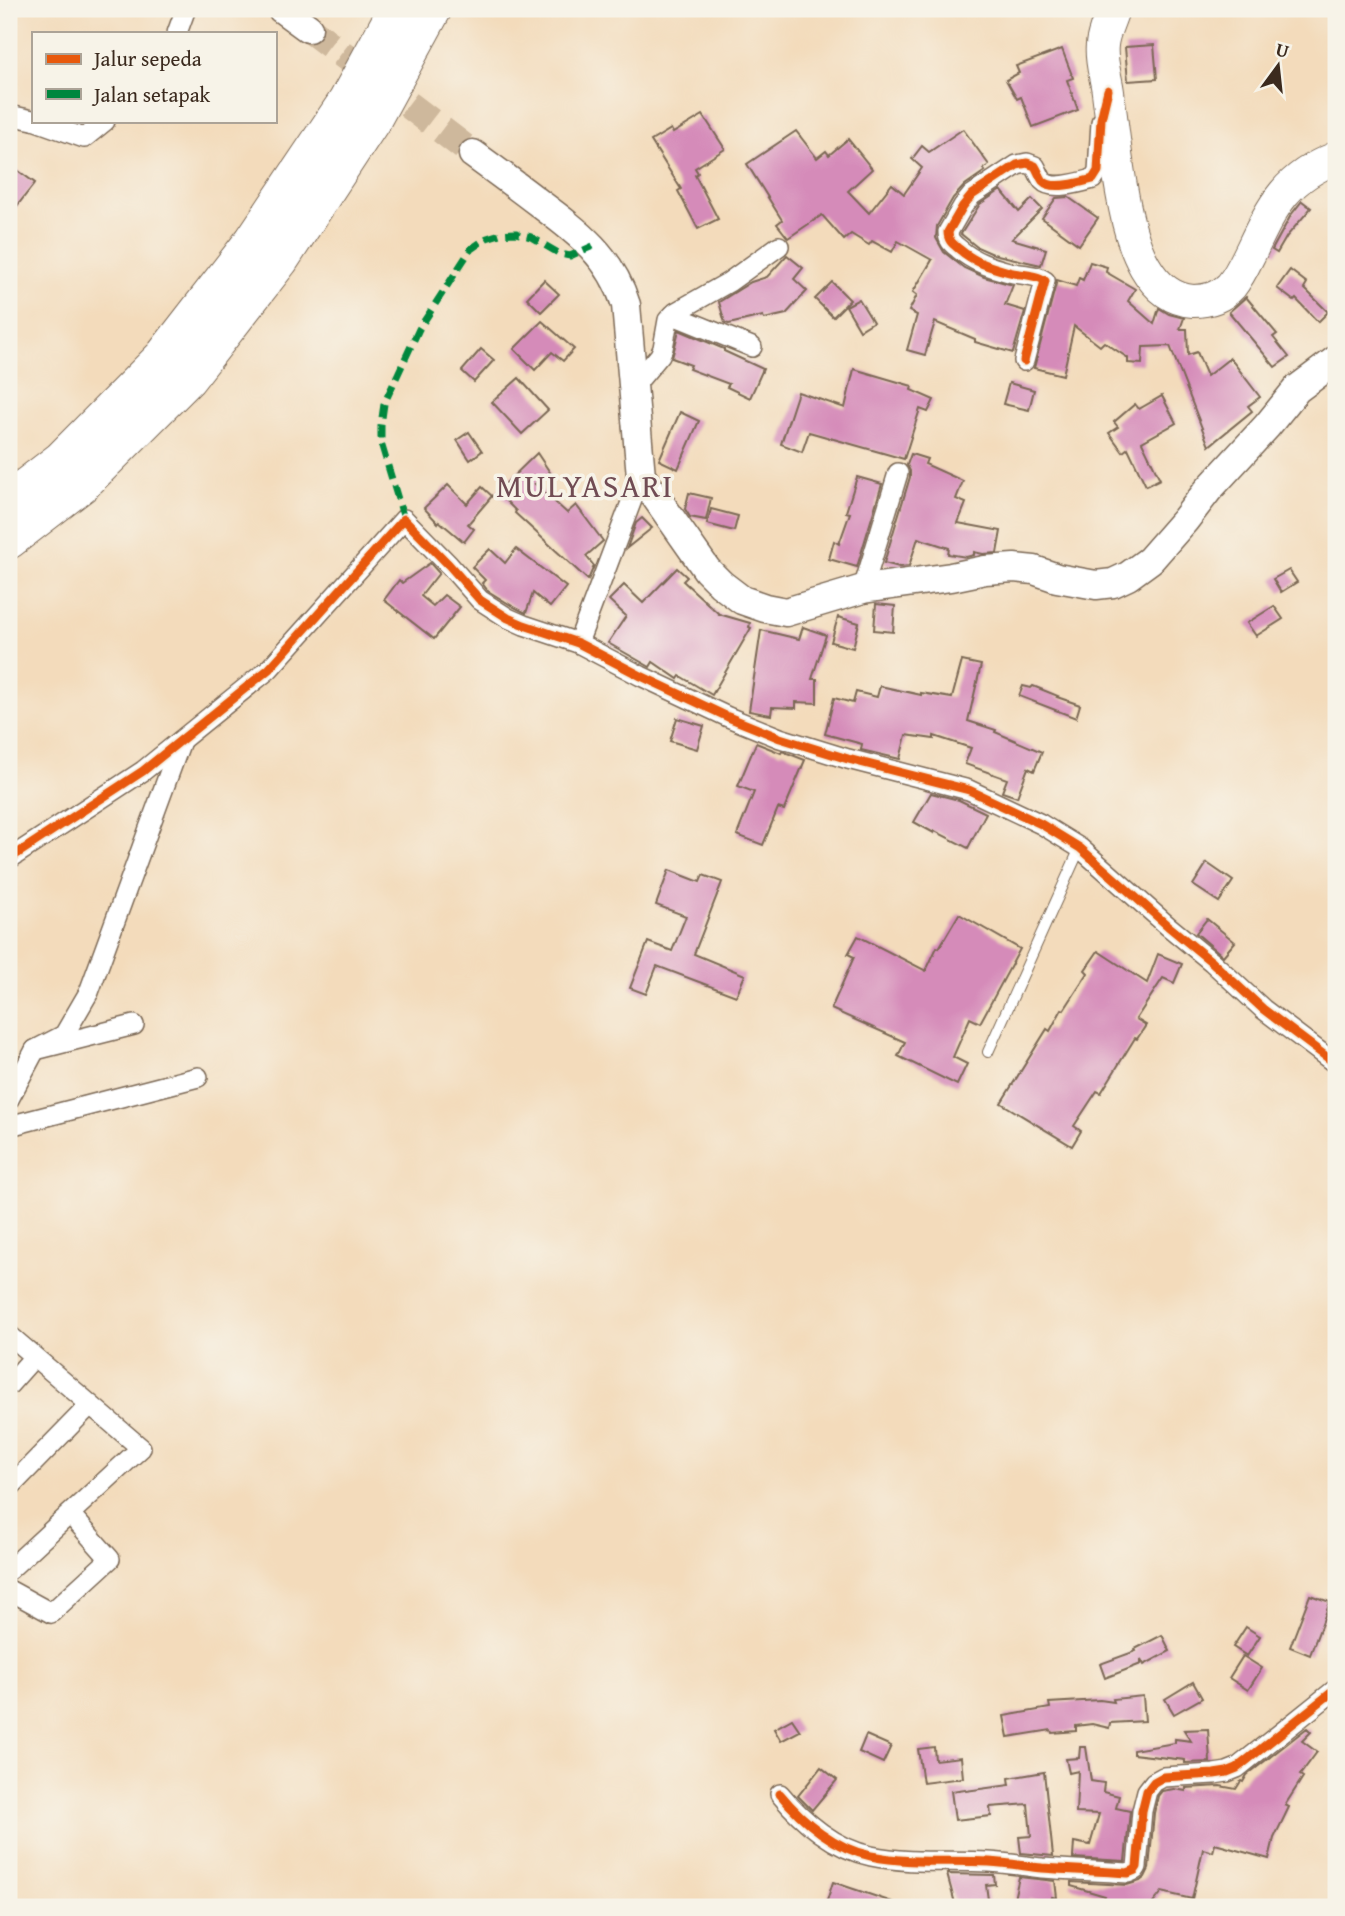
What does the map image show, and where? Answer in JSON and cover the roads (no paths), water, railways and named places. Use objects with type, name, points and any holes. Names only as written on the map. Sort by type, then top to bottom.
[{"type":"highway","points":[[9,499],[61,460],[163,357],[253,241],[347,101],[397,9]]},
{"type":"highway","points":[[9,540],[82,484],[187,379],[280,260],[374,117],[433,9]]},
{"type":"main road","points":[[282,9],[308,28]]},
{"type":"main road","points":[[1113,9],[1102,41],[1101,62],[1108,90],[1118,176],[1137,250],[1159,286],[1187,300],[1202,301],[1217,297],[1230,287],[1242,270],[1276,202],[1292,183],[1322,163],[1336,158]]},
{"type":"main road","points":[[473,154],[577,232],[593,246],[613,272],[626,305],[641,476],[707,570],[742,600],[765,608],[786,612],[863,589],[951,578],[985,570],[1034,570],[1057,578],[1096,584],[1113,583],[1150,560],[1297,389],[1336,360]]},
{"type":"street","points":[[177,32],[184,9]]},
{"type":"street","points":[[1024,361],[1045,281],[1039,277],[1009,272],[974,260],[951,242],[947,232],[972,195],[1017,165],[1027,163],[1035,166],[1043,181],[1051,186],[1093,179],[1098,171],[1101,119],[1108,90]]},
{"type":"street","points":[[9,115],[32,120]]},
{"type":"street","points":[[40,122],[84,138],[104,122]]},
{"type":"street","points":[[634,386],[660,355],[667,324],[673,314],[729,282],[779,246]]},
{"type":"street","points":[[673,314],[752,347]]},
{"type":"street","points":[[863,589],[898,473]]},
{"type":"street","points":[[578,643],[641,476]]},
{"type":"street","points":[[9,859],[143,771],[269,669],[404,519],[480,600],[508,618],[578,643],[728,717],[780,738],[980,794],[1041,824],[1080,848],[1263,1009],[1336,1064]]},
{"type":"street","points":[[9,1099],[35,1050],[64,1035],[89,992],[181,740]]},
{"type":"street","points":[[35,1050],[134,1025]]},
{"type":"street","points":[[9,1126],[198,1077]]},
{"type":"street","points":[[9,1335],[141,1448],[9,1570]]},
{"type":"street","points":[[9,1385],[34,1357]]},
{"type":"street","points":[[9,1488],[90,1405]]},
{"type":"street","points":[[9,1590],[51,1613],[110,1559],[70,1514]]},
{"type":"street","points":[[780,1794],[796,1813],[834,1841],[872,1856],[1128,1873],[1137,1867],[1142,1811],[1147,1791],[1154,1782],[1163,1777],[1214,1774],[1237,1768],[1336,1689]]},
{"type":"lane","points":[[988,1052],[1080,848]]},
{"type":"tunnel","points":[[308,28],[473,154]]},
{"type":"district","name":"MULYASARI","points":[[585,485]]}]
